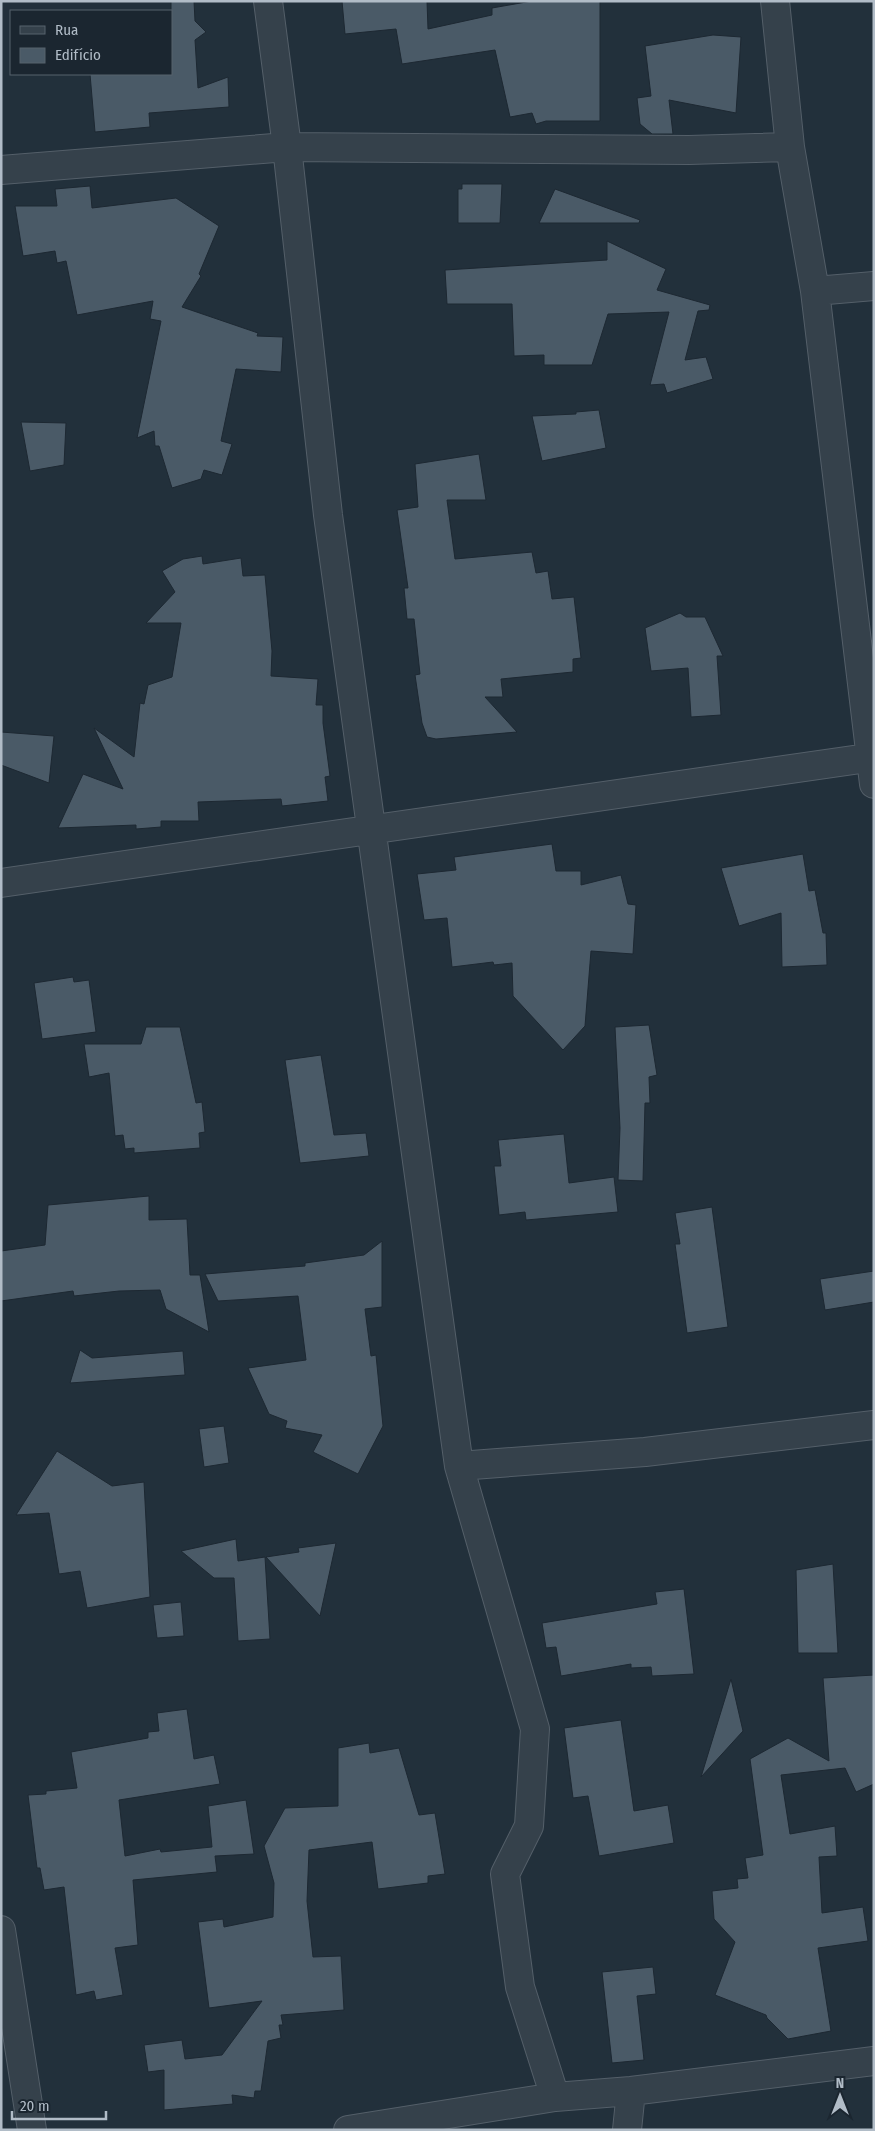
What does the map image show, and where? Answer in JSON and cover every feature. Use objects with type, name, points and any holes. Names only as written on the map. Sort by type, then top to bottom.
[{"type":"street","points":[[268,1],[287,147],[328,515],[459,1466],[535,1729],[529,1826],[505,1874],[520,1986],[555,2097]]},
{"type":"street","points":[[775,1],[790,147],[814,291],[874,784]]},
{"type":"street","points":[[1,170],[287,147],[679,150],[790,147]]},
{"type":"street","points":[[814,291],[874,286]]},
{"type":"street","points":[[1,883],[871,757]]},
{"type":"street","points":[[459,1466],[645,1452],[874,1425]]},
{"type":"street","points":[[1,1930],[32,2130]]},
{"type":"street","points":[[348,2130],[555,2097],[631,2091],[874,2061]]},
{"type":"street","points":[[627,2130],[631,2091]]},
{"type":"building","points":[[171,1],[194,1],[195,21],[206,32],[195,40],[198,88],[228,77],[229,107],[149,113],[150,127],[95,132],[90,75],[172,75]]},
{"type":"building","points":[[342,1],[427,1],[428,29],[492,15],[492,8],[532,1],[600,1],[600,121],[546,121],[536,124],[532,113],[510,117],[495,50],[402,64],[396,29],[345,34]]},
{"type":"building","points":[[713,35],[741,37],[736,113],[669,100],[673,134],[652,134],[640,124],[637,98],[651,96],[645,46]]},
{"type":"building","points":[[462,184],[502,184],[500,223],[458,223],[458,189],[462,189]]},
{"type":"building","points":[[90,186],[92,208],[176,198],[219,226],[199,274],[201,276],[182,307],[258,333],[257,336],[283,337],[281,372],[236,369],[221,441],[232,444],[222,475],[204,470],[201,479],[172,488],[159,446],[155,446],[154,431],[137,438],[161,321],[150,319],[153,301],[77,315],[66,261],[57,263],[55,251],[23,256],[15,206],[57,206],[55,189]]},
{"type":"building","points":[[555,189],[640,220],[639,223],[539,223]]},
{"type":"building","points":[[607,241],[666,269],[657,290],[710,305],[709,310],[698,311],[685,360],[706,357],[713,379],[667,393],[664,384],[650,385],[669,312],[608,314],[592,365],[544,365],[544,355],[514,356],[512,304],[447,304],[445,270],[607,260]]},
{"type":"building","points":[[599,410],[606,448],[542,461],[532,416],[576,414],[576,412]]},
{"type":"building","points":[[21,422],[66,423],[64,465],[30,471]]},
{"type":"building","points":[[479,454],[486,500],[447,500],[455,559],[532,552],[536,573],[548,571],[552,599],[574,597],[581,658],[573,659],[573,672],[501,679],[503,697],[485,697],[517,732],[436,739],[427,737],[422,723],[415,675],[420,674],[414,619],[407,619],[404,588],[408,588],[397,510],[418,507],[415,464]]},
{"type":"building","points":[[202,556],[203,564],[241,558],[243,576],[265,575],[272,651],[271,676],[318,679],[316,705],[323,705],[323,723],[330,776],[325,777],[328,801],[282,806],[281,799],[198,802],[199,821],[161,821],[161,827],[136,829],[136,825],[58,828],[83,774],[123,789],[94,728],[134,757],[140,703],[144,704],[148,685],[172,677],[181,623],[146,623],[175,592],[162,571],[183,559]]},
{"type":"building","points":[[680,613],[686,617],[705,617],[723,656],[717,656],[721,715],[691,717],[688,668],[651,671],[645,628]]},
{"type":"building","points":[[1,732],[54,736],[49,783],[1,765]]},
{"type":"building","points":[[552,844],[556,871],[581,871],[581,885],[621,875],[628,904],[636,905],[633,954],[591,951],[585,1026],[563,1050],[513,996],[512,963],[494,965],[493,962],[452,967],[447,918],[424,920],[417,874],[456,870],[454,857]]},
{"type":"building","points":[[803,854],[809,891],[815,890],[823,933],[826,933],[827,965],[782,967],[781,913],[739,926],[721,868]]},
{"type":"building","points":[[73,977],[74,982],[89,980],[96,1032],[42,1039],[34,983]]},
{"type":"building","points":[[649,1025],[657,1075],[649,1077],[650,1103],[645,1103],[643,1181],[618,1180],[620,1128],[615,1027]]},
{"type":"building","points":[[146,1027],[180,1027],[196,1103],[202,1102],[205,1132],[199,1133],[200,1148],[134,1153],[134,1148],[125,1149],[123,1135],[115,1136],[109,1073],[89,1077],[84,1044],[141,1044]]},
{"type":"building","points":[[321,1055],[334,1135],[366,1133],[369,1156],[300,1163],[285,1060]]},
{"type":"building","points":[[564,1134],[569,1183],[614,1177],[618,1212],[526,1220],[525,1212],[499,1215],[494,1166],[501,1166],[498,1140]]},
{"type":"building","points":[[149,1196],[149,1220],[187,1219],[190,1275],[200,1275],[209,1332],[166,1309],[160,1290],[119,1291],[74,1296],[73,1291],[1,1301],[1,1251],[45,1245],[48,1205]]},
{"type":"building","points":[[712,1207],[728,1327],[687,1333],[675,1244],[680,1244],[675,1213]]},
{"type":"building","points":[[382,1241],[382,1307],[365,1309],[371,1356],[376,1355],[383,1426],[358,1474],[313,1452],[322,1435],[285,1428],[287,1421],[269,1414],[248,1368],[306,1360],[298,1296],[218,1301],[205,1274],[305,1266],[305,1263],[364,1255]]},
{"type":"building","points":[[874,1271],[874,1302],[825,1310],[820,1279]]},
{"type":"building","points":[[80,1350],[92,1358],[183,1351],[185,1375],[70,1383]]},
{"type":"building","points":[[224,1426],[229,1463],[204,1467],[199,1429]]},
{"type":"building","points":[[57,1451],[112,1486],[144,1482],[150,1597],[87,1608],[80,1571],[59,1574],[49,1513],[16,1515]]},
{"type":"building","points":[[236,1539],[238,1561],[265,1557],[270,1639],[238,1641],[234,1578],[214,1578],[181,1551]]},
{"type":"building","points":[[336,1543],[320,1616],[266,1557],[299,1552],[298,1548]]},
{"type":"building","points":[[833,1564],[838,1653],[798,1653],[796,1570]]},
{"type":"building","points":[[684,1589],[694,1674],[652,1676],[651,1667],[631,1668],[631,1664],[561,1676],[556,1647],[546,1648],[542,1623],[657,1604],[655,1592]]},
{"type":"building","points":[[181,1602],[184,1636],[157,1638],[153,1605]]},
{"type":"building","points":[[874,1675],[874,1784],[856,1792],[845,1768],[781,1775],[790,1834],[835,1826],[837,1856],[819,1857],[822,1913],[863,1907],[868,1941],[818,1948],[831,2031],[788,2039],[766,2015],[715,1995],[735,1942],[714,1919],[712,1891],[738,1888],[737,1879],[748,1878],[745,1858],[763,1855],[750,1759],[788,1738],[829,1761],[823,1678]]},
{"type":"building","points":[[731,1679],[743,1731],[701,1777]]},
{"type":"building","points":[[187,1709],[194,1759],[214,1755],[220,1784],[119,1800],[125,1856],[160,1849],[161,1852],[212,1847],[208,1806],[246,1800],[254,1854],[215,1856],[217,1872],[133,1880],[138,1945],[115,1948],[123,1995],[96,2000],[94,1991],[76,1995],[64,1887],[44,1890],[40,1868],[37,1868],[28,1795],[46,1794],[46,1791],[77,1788],[71,1752],[148,1738],[148,1732],[159,1731],[157,1713]]},
{"type":"building","points":[[621,1720],[634,1811],[668,1805],[674,1843],[599,1856],[588,1796],[573,1798],[564,1728]]},
{"type":"building","points":[[369,1743],[370,1753],[399,1748],[419,1815],[435,1813],[445,1874],[428,1876],[428,1883],[378,1889],[372,1842],[309,1850],[307,1901],[313,1957],[341,1956],[344,2010],[281,2015],[283,2025],[279,2025],[281,2038],[268,2041],[261,2091],[255,2091],[254,2098],[232,2095],[233,2104],[164,2110],[164,2070],[148,2072],[144,2045],[182,2040],[185,2059],[222,2055],[262,2001],[209,2008],[198,1922],[223,1919],[224,1927],[273,1917],[274,1883],[264,1846],[285,1808],[338,1806],[338,1748]]},
{"type":"building","points":[[653,1967],[656,1994],[637,1996],[644,2060],[612,2063],[602,1972]]}]
